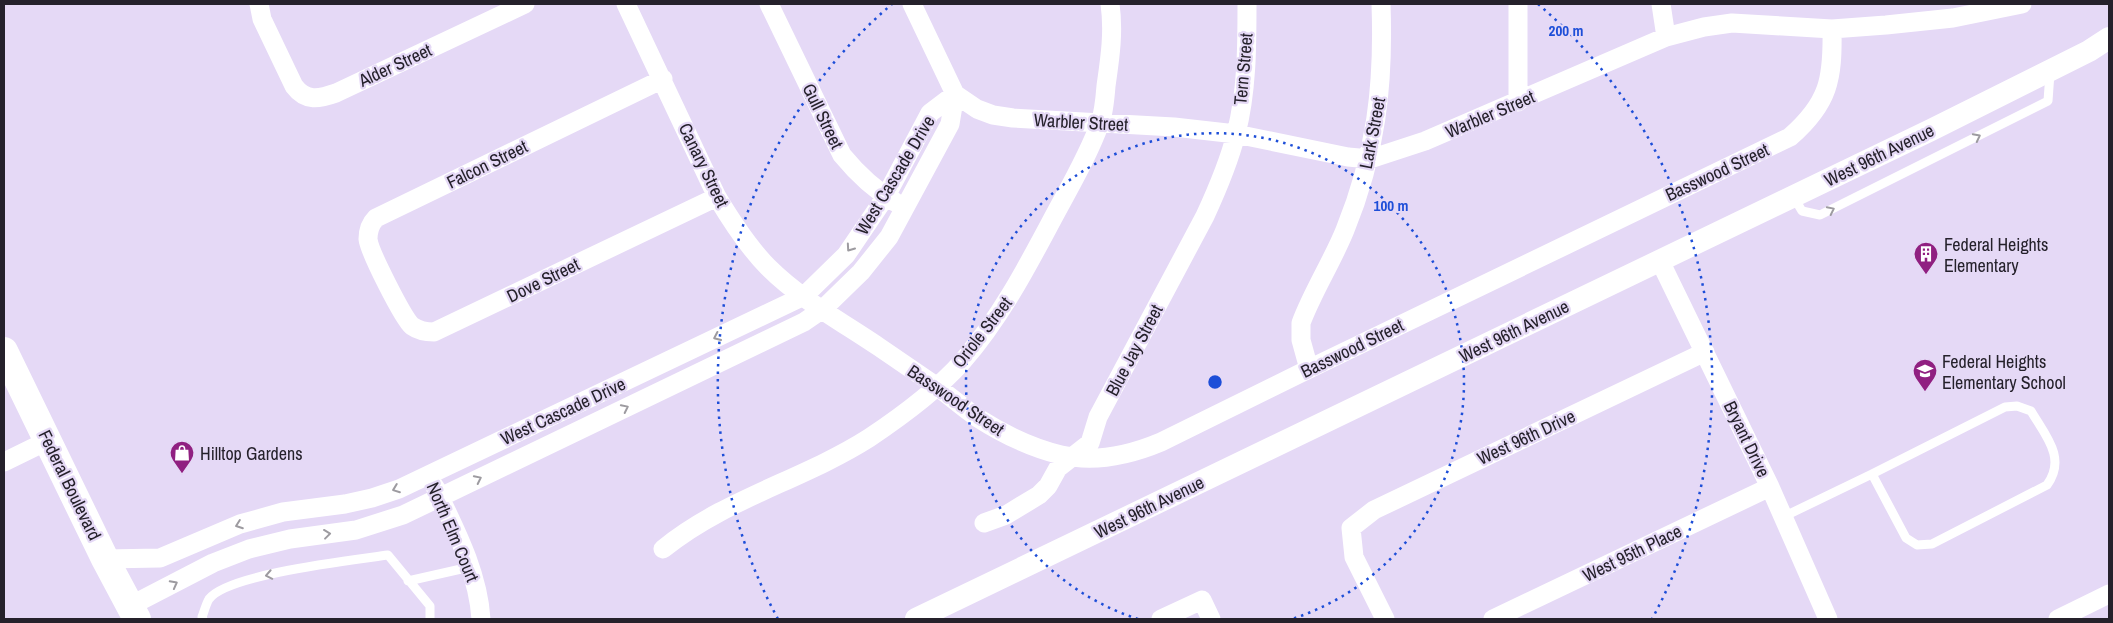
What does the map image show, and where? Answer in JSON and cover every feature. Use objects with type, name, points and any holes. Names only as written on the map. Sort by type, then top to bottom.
[{"type":"main road","name":"Federal Boulevard","points":[[4,351],[134,613]]},
{"type":"street","name":"Alder Street","points":[[259,4],[262,19],[299,92],[312,99],[323,98],[525,4]]},
{"type":"street","name":"Canary Street","points":[[626,4],[717,197],[730,220],[769,268],[814,302]]},
{"type":"street","name":"Gull Street","points":[[769,4],[842,155],[850,165],[886,196],[905,207]]},
{"type":"street","points":[[912,4],[955,94]]},
{"type":"street","name":"Oriole Street","points":[[663,549],[712,515],[866,439],[907,411],[936,386],[961,363],[982,338],[1011,297],[1073,181],[1100,123],[1111,52],[1113,26],[1110,4]]},
{"type":"street","name":"Tern Street","points":[[1236,134],[1244,83],[1247,46],[1246,4]]},
{"type":"street","name":"Lark Street","points":[[1309,368],[1301,340],[1301,323],[1346,228],[1370,159],[1379,106],[1382,44],[1381,4]]},
{"type":"street","points":[[1518,4],[1518,102]]},
{"type":"street","points":[[1661,4],[1666,37]]},
{"type":"street","name":"Warbler Street","points":[[955,94],[977,109],[993,115],[1013,118],[1174,127],[1236,134],[1348,157],[1370,159],[1425,141],[1666,37],[1704,27],[1732,23],[1832,29],[1954,18],[2022,4]]},
{"type":"street","name":"Basswood Street","points":[[814,302],[936,386],[978,418],[1007,434],[1035,446],[1075,457],[1118,456],[1136,452],[1161,442],[1309,368],[1790,137],[1814,114],[1828,86],[1832,56],[1832,29]]},
{"type":"street","name":"West 96th Avenue","points":[[916,619],[1660,261],[2089,51],[2109,38]]},
{"type":"street","name":"Falcon Street","points":[[388,284],[368,240],[371,223],[376,218],[663,80]]},
{"type":"street","name":"West Cascade Drive","points":[[134,613],[213,563],[249,550],[290,539],[356,530],[403,515],[804,322],[814,302],[886,196],[930,114],[955,94]]},
{"type":"street","name":"West Cascade Drive","points":[[106,558],[160,558],[240,524],[283,512],[345,504],[372,498],[399,488],[684,353],[814,302],[861,272],[889,237],[950,124],[955,94]]},
{"type":"street","name":"Blue Jay Street","points":[[984,523],[1006,514],[1039,495],[1048,486],[1058,468],[1075,457],[1090,443],[1098,417],[1205,216],[1218,187],[1236,134]]},
{"type":"street","name":"Dove Street","points":[[388,284],[404,317],[411,325],[418,330],[434,332],[717,197]]},
{"type":"street","name":"Bryant Drive","points":[[1660,261],[1770,487],[1828,619]]},
{"type":"street","name":"West 96th Drive","points":[[1385,619],[1354,557],[1351,528],[1374,510],[1705,352]]},
{"type":"street","points":[[684,353],[694,374]]},
{"type":"street","points":[[543,420],[554,442]]},
{"type":"street","points":[[4,462],[48,441]]},
{"type":"street","name":"North Elm Court","points":[[428,474],[470,567],[480,600],[481,619]]},
{"type":"street","name":"West 95th Place","points":[[1493,619],[1770,487]]},
{"type":"street","points":[[2058,619],[2109,594]]},
{"type":"street","points":[[1161,619],[1202,600],[1211,619]]},
{"type":"lane","points":[[1783,517],[2005,407],[2018,406],[2031,411],[2055,452],[2056,463],[2052,478],[2047,485],[1932,544],[1918,545],[1906,538],[1872,474]]},
{"type":"lane","points":[[203,619],[202,617],[209,599],[224,587],[266,575],[388,555],[430,606],[430,619]]},
{"type":"lane","points":[[408,581],[470,567]]},
{"type":"place","name":"Federal Heights Elementary","points":[[1926,275]]},
{"type":"place","name":"Federal Heights Elementary School","points":[[1925,392]]},
{"type":"place","name":"Hilltop Gardens","points":[[182,474]]}]
